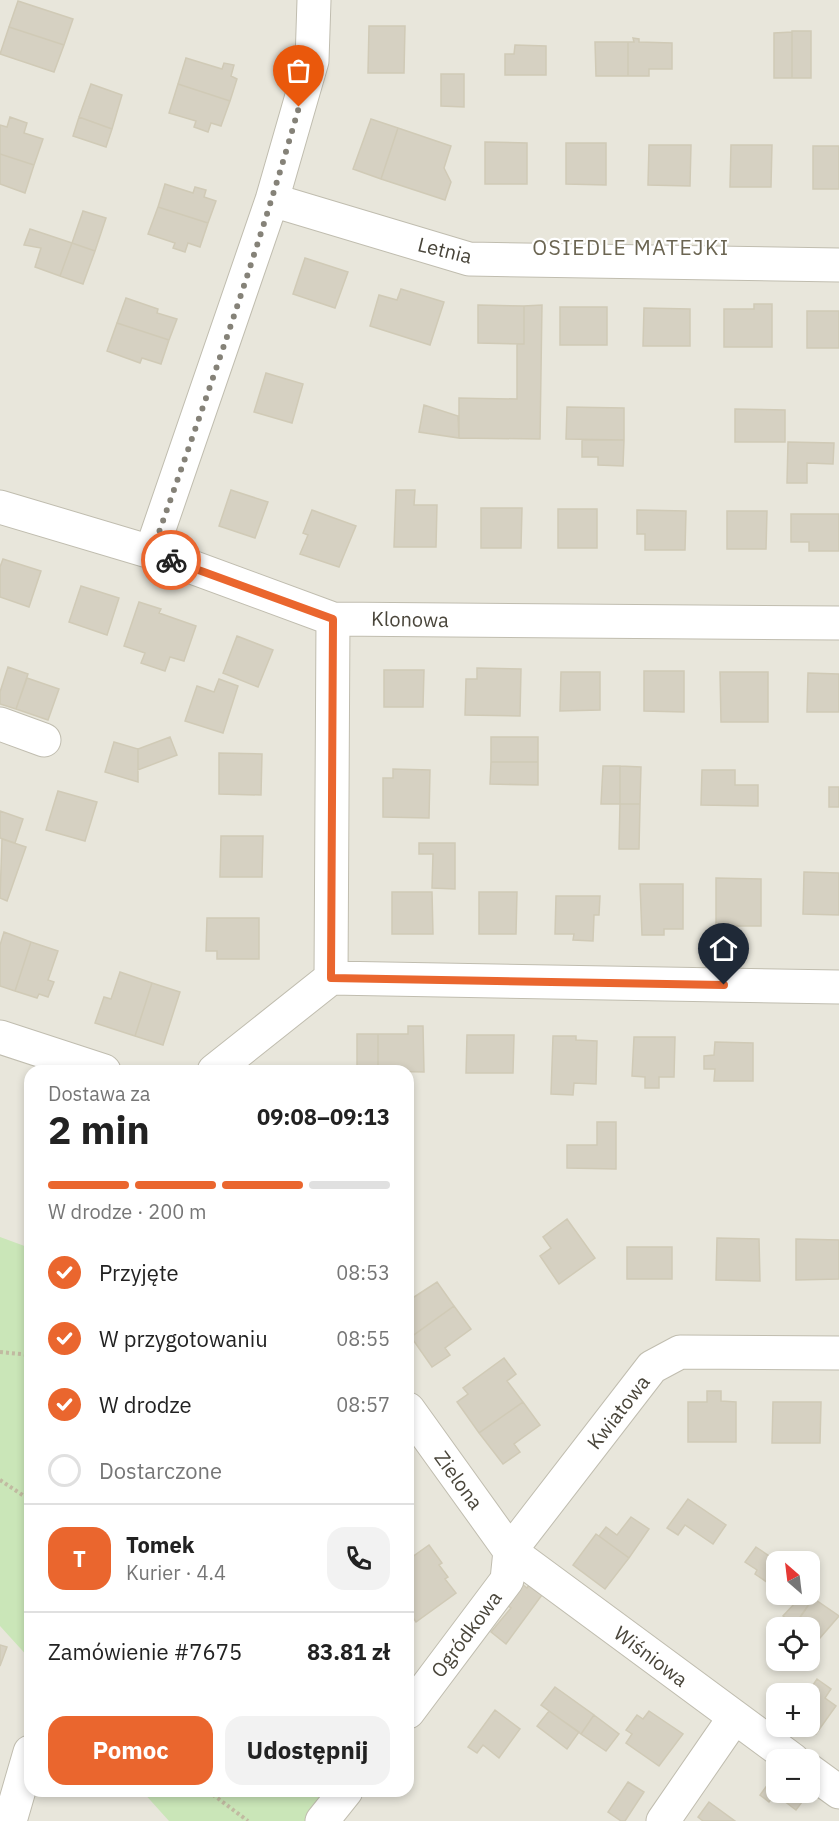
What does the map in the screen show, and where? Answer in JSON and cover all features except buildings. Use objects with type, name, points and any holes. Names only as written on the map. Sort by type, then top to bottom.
[{"type":"street","points":[[152,552],[272,200],[312,61],[314,0]]},
{"type":"street","name":"Letnia","points":[[272,200],[469,259],[839,265]]},
{"type":"street","name":"Klonowa","points":[[0,507],[152,552],[333,619],[839,623]]},
{"type":"street","points":[[331,978],[333,619]]},
{"type":"street","points":[[0,724],[44,740]]},
{"type":"street","points":[[222,1065],[331,978],[839,987]]},
{"type":"street","points":[[0,1037],[86,1065]]},
{"type":"street","name":"Kwiatowa","points":[[510,1551],[652,1367],[680,1352],[839,1353]]},
{"type":"street","name":"Zielona","points":[[414,1417],[510,1551]]},
{"type":"street","name":"Ogródkowa","points":[[414,1704],[507,1580],[510,1551]]},
{"type":"street","name":"Wiśniowa","points":[[510,1551],[778,1749]]},
{"type":"street","points":[[663,1821],[734,1718]]},
{"type":"street","points":[[10,1821],[24,1773]]},
{"type":"street","points":[[820,1778],[839,1792]]},
{"type":"street","points":[[322,1821],[341,1797]]},
{"type":"path","points":[[0,1352],[24,1354]]},
{"type":"path","points":[[0,1480],[24,1496]]},
{"type":"path","points":[[216,1797],[248,1821]]},
{"type":"shaded area","points":[[0,0],[839,0],[839,1821],[0,1821]]},
{"type":"green space","points":[[0,1237],[24,1246],[24,1652],[0,1626]]},
{"type":"green space","points":[[147,1797],[325,1797],[305,1821],[169,1821]]},
{"type":"way so far","points":[[171,560],[152,552],[272,200],[299,107]]},
{"type":"district","name":"OSIEDLE MATEJKI","points":[[631,247]]},
{"type":"route","points":[[171,560],[333,619],[331,978],[724,985]]}]
